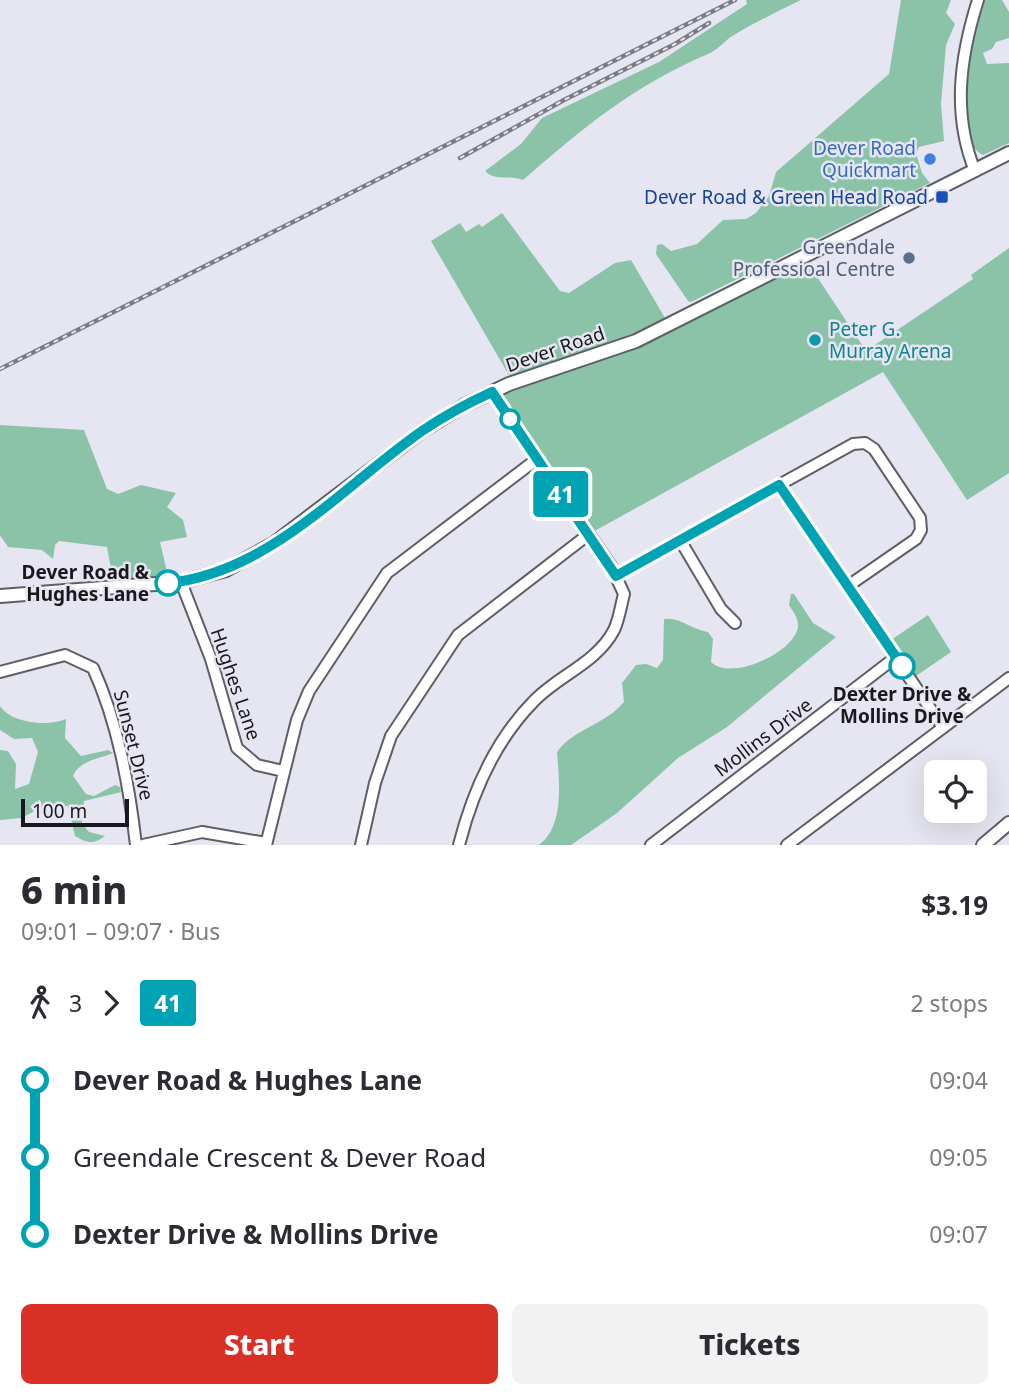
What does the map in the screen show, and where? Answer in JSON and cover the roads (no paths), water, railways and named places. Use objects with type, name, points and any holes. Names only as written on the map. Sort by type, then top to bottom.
[{"type":"main road","name":"Dever Road","points":[[0,596],[181,582],[212,575],[258,554],[422,431],[492,392],[636,341],[1009,153]]},
{"type":"main road","points":[[983,845],[1009,823]]},
{"type":"street","points":[[975,171],[964,138],[960,87],[966,41],[978,0]]},
{"type":"street","points":[[459,845],[477,786],[508,735],[533,701],[593,655],[614,630],[624,594],[616,576],[589,534],[492,392]]},
{"type":"street","points":[[616,576],[853,444],[865,443],[874,449],[920,518],[921,530],[916,539],[848,586]]},
{"type":"street","points":[[143,845],[202,832],[266,844],[297,720],[309,691],[387,573],[537,459]]},
{"type":"street","points":[[779,485],[942,726]]},
{"type":"street","points":[[362,845],[375,783],[391,736],[458,635],[589,534]]},
{"type":"street","points":[[680,540],[721,609],[736,622]]},
{"type":"street","name":"Hughes Lane","points":[[181,582],[211,659],[237,748],[257,765],[283,771]]},
{"type":"street","name":"Sunset Drive","points":[[0,672],[65,655],[93,668],[108,702],[132,808],[136,845]]},
{"type":"street","name":"Mollins Drive","points":[[651,845],[896,657]]},
{"type":"street","points":[[787,845],[1009,678]]},
{"type":"railway","points":[[0,369],[735,0]]},
{"type":"railway","points":[[460,158],[564,100],[675,44],[709,23]]},
{"type":"place","name":"Dever Road Quickmart","points":[[930,159]]},
{"type":"place","name":"Dever Road & Green Head Road","points":[[942,197]]},
{"type":"place","name":"Greendale Professioal Centre","points":[[909,258]]},
{"type":"place","name":"Peter G. Murray Arena","points":[[815,340]]},
{"type":"place","name":"Dever Road & Hughes Lane","points":[[168,583]]},
{"type":"place","name":"Dexter Drive & Mollins Drive","points":[[902,666]]}]
